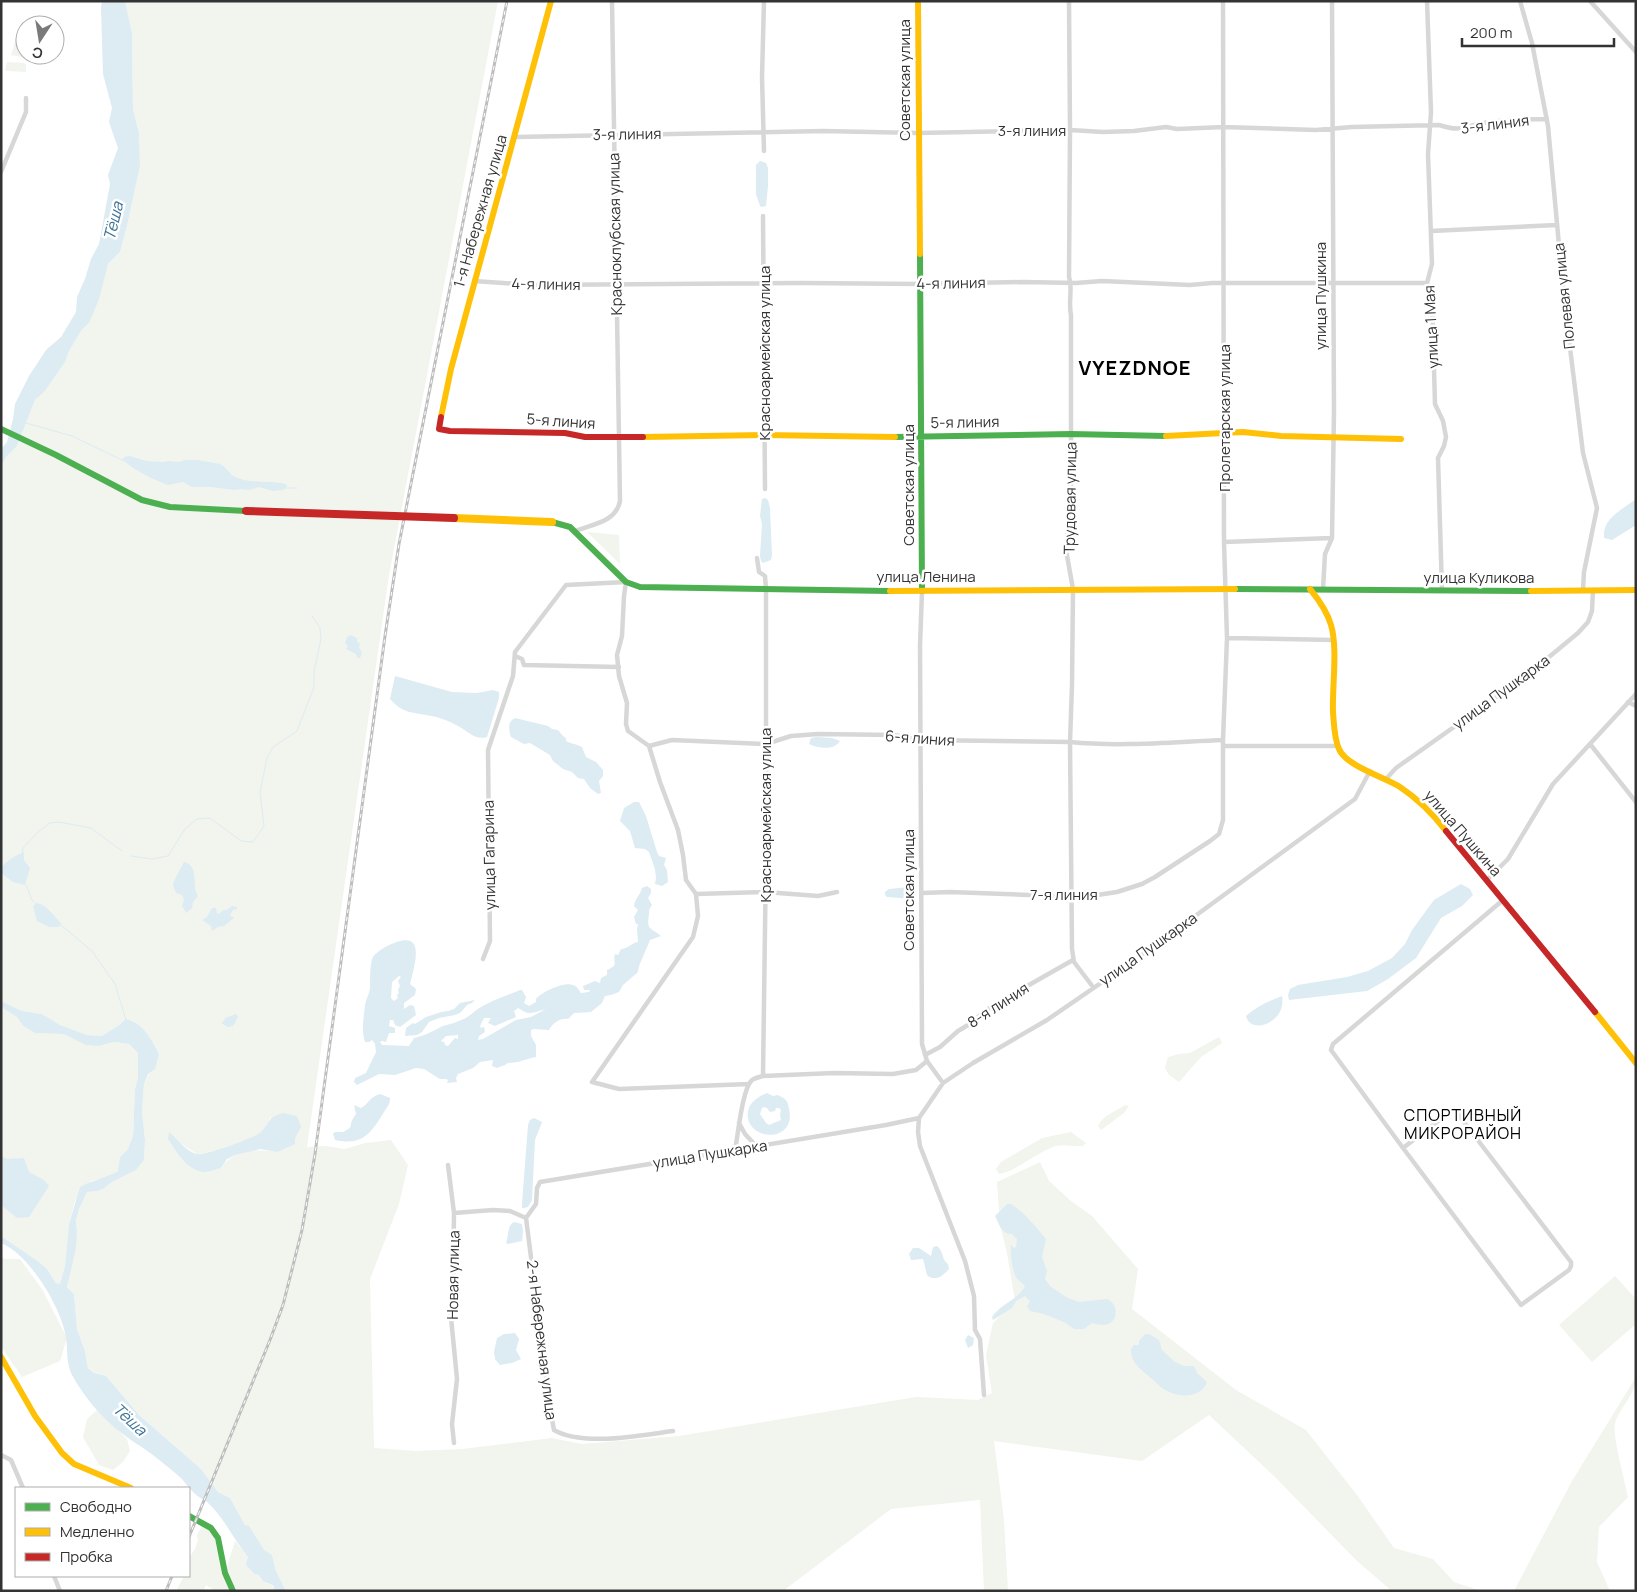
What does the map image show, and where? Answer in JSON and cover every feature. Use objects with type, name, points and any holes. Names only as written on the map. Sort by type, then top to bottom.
[{"type":"street","name":"1-я Набережная улица","points":[[439,429],[451,369],[474,281],[551,1]]},
{"type":"street","name":"Красноклубская улица","points":[[575,531],[615,514],[620,500],[612,1]]},
{"type":"street","points":[[764,1],[764,152]]},
{"type":"street","name":"Советская улица","points":[[918,1],[922,591],[920,646],[922,1044],[926,1061],[943,1083]]},
{"type":"street","name":"Трудовая улица","points":[[1069,1],[1071,490],[1066,550],[1072,589],[1070,742],[1071,896],[1074,960]]},
{"type":"street","name":"Пролетарская улица","points":[[1219,834],[1223,820],[1223,740],[1227,638],[1224,542],[1223,1]]},
{"type":"street","name":"улица Пушкина","points":[[1323,589],[1325,554],[1332,538],[1334,282],[1332,1]]},
{"type":"street","name":"улица 1 Мая","points":[[1427,1],[1430,125],[1428,154],[1432,264],[1427,283],[1432,300],[1435,404],[1443,421],[1446,437],[1438,458],[1442,591]]},
{"type":"street","name":"Полевая улица","points":[[1520,1],[1532,43],[1547,119],[1564,300],[1583,453],[1597,508],[1584,572],[1583,590]]},
{"type":"street","points":[[1590,1],[1636,52]]},
{"type":"street","points":[[1,172],[26,112],[26,98]]},
{"type":"street","name":"3-я линия","points":[[515,137],[823,131],[1070,130],[1111,132],[1159,128],[1224,127],[1316,130],[1430,125],[1462,129],[1483,123],[1520,119],[1547,119]]},
{"type":"street","name":"Красноармейская улица","points":[[763,216],[765,489]]},
{"type":"street","points":[[1431,232],[1557,225]]},
{"type":"street","name":"4-я линия","points":[[474,281],[534,285],[1071,283],[1102,281],[1190,285],[1334,282],[1427,283]]},
{"type":"street","points":[[1,429],[56,455],[142,500],[170,507],[552,522],[562,524],[575,531],[626,582]]},
{"type":"street","name":"5-я линия","points":[[439,429],[450,431],[565,432],[585,437],[620,438],[764,436],[921,437],[1070,434],[1176,436],[1225,432],[1333,438],[1401,439]]},
{"type":"street","points":[[1224,542],[1332,538]]},
{"type":"street","name":"Красноармейская улица","points":[[757,558],[759,572],[765,576],[766,589],[763,1076]]},
{"type":"street","points":[[618,667],[524,665],[522,659],[515,656],[515,652],[566,585],[626,582]]},
{"type":"street","points":[[626,582],[622,636],[617,655],[619,676],[627,703],[626,724],[628,731],[650,746],[660,782],[678,830],[686,880],[696,894],[698,916],[693,937],[592,1082],[619,1089],[749,1084]]},
{"type":"street","name":"улица Ленина","points":[[626,582],[640,587],[922,591],[1310,589]]},
{"type":"street","points":[[1223,746],[1338,746],[1334,730],[1334,640],[1330,621],[1320,602],[1310,589]]},
{"type":"street","name":"улица Куликова","points":[[1310,589],[1442,591],[1636,590]]},
{"type":"street","name":"улица Пушкарка","points":[[1386,779],[1396,768],[1526,676],[1578,633],[1588,622],[1592,611],[1593,590]]},
{"type":"street","points":[[1227,638],[1334,640]]},
{"type":"street","name":"улица Гагарина","points":[[483,958],[490,941],[488,750],[513,676],[515,656]]},
{"type":"street","points":[[1487,880],[1508,859],[1553,784],[1636,694]]},
{"type":"street","points":[[1628,702],[1636,706]]},
{"type":"street","name":"6-я линия","points":[[650,746],[672,740],[766,744],[791,736],[818,734],[894,735],[920,740],[1070,742],[1084,744],[1223,740]]},
{"type":"street","points":[[1590,744],[1636,802]]},
{"type":"street","name":"улица Пушкина","points":[[1338,746],[1344,756],[1413,796],[1431,812],[1636,1063]]},
{"type":"street","name":"улица Пушкарка","points":[[526,1218],[536,1204],[537,1188],[540,1182],[757,1147],[919,1118],[943,1083],[973,1063],[1047,1020],[1146,952],[1355,799],[1370,771]]},
{"type":"street","name":"7-я линия","points":[[922,893],[950,892],[1084,896],[1117,892],[1142,884],[1155,877],[1219,834]]},
{"type":"street","points":[[696,894],[765,892],[818,896],[837,892]]},
{"type":"street","points":[[1403,1148],[1454,1109],[1571,1262],[1572,1266],[1520,1305],[1403,1148],[1333,1053],[1331,1047],[1503,900]]},
{"type":"street","points":[[1074,960],[1094,987]]},
{"type":"street","name":"8-я линия","points":[[925,1054],[940,1046],[992,1006],[1074,960]]},
{"type":"street","points":[[735,1150],[739,1122],[749,1084],[752,1080],[763,1076],[834,1073],[893,1074],[916,1070],[926,1061]]},
{"type":"street","points":[[919,1118],[920,1146],[965,1260],[974,1296],[975,1330],[980,1339],[984,1395]]},
{"type":"street","points":[[739,1122],[745,1134],[757,1147]]},
{"type":"street","name":"Новая улица","points":[[448,1165],[454,1212],[453,1284],[450,1307],[457,1379],[452,1424],[454,1444]]},
{"type":"street","points":[[454,1212],[493,1210],[510,1212],[526,1218]]},
{"type":"street","name":"2-я Набережная улица","points":[[526,1218],[554,1430],[561,1434],[604,1439],[673,1431]]},
{"type":"street","points":[[1,1357],[35,1416],[62,1453],[74,1464],[129,1487]]},
{"type":"street","points":[[1,1455],[11,1460],[23,1487]]},
{"type":"street","points":[[192,1518],[211,1528],[218,1538],[226,1573],[233,1591]]},
{"type":"street","points":[[54,1577],[60,1591]]},
{"type":"shaded area","points":[[125,1],[498,1],[389,575],[307,1147],[326,1146],[344,1149],[366,1143],[391,1140],[408,1165],[399,1204],[370,1279],[374,1448],[416,1451],[462,1449],[552,1438],[582,1444],[679,1436],[916,1397],[978,1400],[992,1393],[986,1355],[993,1323],[1015,1301],[1000,1225],[997,1182],[1040,1162],[1049,1181],[1071,1201],[1092,1216],[1138,1269],[1132,1309],[1236,1390],[1306,1430],[1357,1495],[1394,1548],[1433,1559],[1454,1582],[1481,1591],[1392,1591],[1357,1561],[1276,1478],[1209,1415],[1142,1461],[994,1441],[1004,1520],[1008,1591],[984,1591],[980,1500],[891,1509],[783,1591],[286,1591],[276,1571],[272,1555],[264,1551],[245,1525],[230,1498],[218,1492],[201,1469],[139,1415],[106,1376],[94,1373],[88,1367],[85,1351],[77,1329],[74,1294],[67,1287],[77,1232],[76,1221],[87,1192],[103,1189],[112,1182],[136,1170],[144,1160],[145,1140],[142,1112],[144,1084],[159,1054],[145,1033],[124,1019],[119,1025],[102,1036],[87,1035],[60,1025],[42,1014],[22,1011],[1,1001],[1,466],[6,457],[17,446],[35,400],[45,391],[65,362],[81,331],[89,323],[108,264],[120,252],[140,166],[139,133],[133,110],[132,33]],"holes":[[[271,1117],[277,1152],[246,1151],[226,1161],[221,1168],[168,1139],[180,1143],[197,1154],[203,1153],[255,1137],[260,1134]]]},
{"type":"shaded area","points":[[15,41],[15,56],[11,55]]},
{"type":"shaded area","points":[[7,62],[15,62],[15,65],[26,65],[26,72],[5,70]]},
{"type":"shaded area","points":[[587,532],[619,535],[620,564]]},
{"type":"shaded area","points":[[1,1007],[17,1017],[23,1026],[35,1033],[63,1034],[73,1039],[99,1046],[114,1042],[129,1044],[138,1053],[133,1136],[128,1149],[120,1157],[119,1170],[108,1177],[91,1181],[75,1201],[69,1224],[65,1266],[60,1284],[56,1283],[47,1269],[39,1262],[1,1236]]},
{"type":"shaded area","points":[[1219,1037],[1222,1043],[1201,1057],[1179,1082],[1169,1075],[1165,1068],[1168,1057],[1190,1053]]},
{"type":"shaded area","points":[[1125,1105],[1129,1106],[1124,1113],[1101,1130],[1098,1126],[1100,1122]]},
{"type":"shaded area","points":[[1071,1132],[1086,1143],[1083,1146],[1056,1146],[1019,1166],[999,1174],[996,1169],[1001,1162],[1042,1138]]},
{"type":"shaded area","points":[[1,1257],[5,1259],[20,1259],[42,1289],[67,1338],[60,1361],[22,1377],[1,1344]]},
{"type":"shaded area","points":[[1615,1276],[1636,1299],[1636,1324],[1592,1362],[1559,1325]]},
{"type":"shaded area","points":[[1636,1377],[1631,1395],[1615,1423],[1617,1448],[1628,1497],[1599,1527],[1597,1562],[1610,1591],[1514,1591],[1572,1481]]},
{"type":"shaded area","points":[[97,1410],[127,1439],[130,1451],[123,1462],[113,1470],[99,1465],[83,1437],[87,1419]]},
{"type":"shaded area","points":[[202,1526],[206,1527],[214,1537],[230,1591],[215,1591],[206,1585],[203,1591],[176,1591],[183,1577],[190,1577],[190,1556],[198,1540],[197,1535]]},
{"type":"shaded area","points":[[235,1541],[263,1581],[274,1587],[274,1591],[233,1591],[225,1573]]},
{"type":"water","points":[[102,1],[125,1],[132,33],[133,110],[139,133],[140,166],[127,226],[120,252],[108,264],[99,299],[89,323],[81,331],[65,362],[45,391],[35,400],[17,446],[6,457],[1,466],[1,449],[7,442],[15,404],[29,376],[46,350],[61,337],[76,312],[77,297],[91,259],[99,244],[110,184],[108,175],[118,148],[109,122],[112,108],[103,74]]},
{"type":"water","points":[[760,161],[766,163],[768,168],[766,206],[762,207],[756,194],[756,165]]},
{"type":"water","points":[[130,456],[146,461],[179,462],[197,460],[220,464],[233,476],[241,479],[280,483],[287,486],[283,490],[273,491],[259,487],[249,490],[235,490],[192,487],[183,482],[168,485],[133,468],[123,460],[124,457]]},
{"type":"water","points":[[762,499],[768,500],[770,508],[772,555],[771,560],[763,563],[760,556],[762,524],[760,516]]},
{"type":"water","points":[[1636,499],[1636,525],[1612,540],[1604,538],[1606,525],[1614,515]]},
{"type":"water","points":[[351,635],[357,638],[360,644],[359,647],[362,653],[360,658],[357,658],[356,654],[346,649],[348,646],[345,643],[347,637]]},
{"type":"water","points":[[395,676],[452,692],[477,693],[493,690],[499,692],[499,698],[487,737],[479,738],[444,719],[409,712],[399,707],[390,699]]},
{"type":"water","points":[[515,718],[558,730],[566,738],[566,741],[582,747],[586,757],[596,762],[603,770],[603,776],[599,781],[601,793],[598,794],[590,788],[584,779],[578,778],[572,772],[563,769],[553,761],[550,755],[530,743],[524,744],[511,737],[510,724]]},
{"type":"water","points":[[811,738],[832,738],[840,741],[830,747],[817,747],[809,744]]},
{"type":"water","points":[[634,802],[639,802],[646,816],[659,856],[666,858],[664,865],[667,870],[668,882],[662,886],[655,884],[655,869],[649,852],[645,849],[635,848],[630,831],[620,821],[624,808]]},
{"type":"water","points":[[24,852],[24,860],[30,868],[25,885],[13,882],[1,873],[1,867],[4,864]]},
{"type":"water","points":[[184,862],[192,867],[198,896],[193,902],[192,908],[186,913],[182,906],[184,900],[182,895],[176,893],[173,885]]},
{"type":"water","points":[[1461,884],[1470,889],[1473,895],[1462,906],[1441,918],[1416,958],[1388,979],[1367,991],[1289,1000],[1290,989],[1298,985],[1347,977],[1368,971],[1392,958],[1405,944],[1412,930],[1434,900]]},
{"type":"water","points":[[647,886],[651,889],[648,898],[652,905],[649,910],[648,924],[650,928],[661,936],[650,940],[638,972],[623,985],[619,992],[605,996],[602,1003],[591,1012],[574,1013],[568,1019],[557,1021],[549,1030],[531,1030],[531,1036],[536,1045],[536,1057],[508,1063],[497,1068],[492,1066],[493,1060],[480,1062],[473,1068],[458,1074],[457,1082],[447,1083],[448,1080],[446,1079],[440,1079],[424,1069],[416,1068],[395,1075],[379,1074],[357,1085],[354,1082],[355,1078],[366,1073],[376,1052],[375,1044],[372,1040],[365,1042],[363,1023],[365,1005],[370,989],[372,959],[380,950],[404,940],[413,943],[415,947],[415,963],[410,984],[416,989],[415,995],[404,1003],[404,1009],[410,1005],[414,1006],[416,1015],[400,1027],[395,1025],[393,1020],[390,1020],[389,1026],[395,1028],[395,1033],[389,1033],[386,1042],[380,1042],[382,1045],[409,1046],[414,1038],[468,1017],[478,1009],[520,990],[522,990],[526,997],[524,1003],[529,1006],[536,1002],[536,999],[543,993],[569,984],[578,988],[581,993],[589,992],[590,990],[584,990],[583,986],[595,981],[600,983],[601,978],[607,975],[607,970],[614,965],[615,954],[618,955],[621,949],[638,942],[638,924],[636,924],[634,917],[638,910],[634,906],[642,888]],"holes":[[[399,976],[401,977],[398,981],[400,986],[399,993],[397,995],[398,998],[394,1001],[391,998],[392,982]],[[518,1008],[530,1013],[546,1009],[531,1017],[516,1020],[478,1040],[479,1036],[485,1032],[484,1027],[481,1028],[480,1026],[484,1018],[491,1018],[488,1023],[495,1026],[516,1017],[514,1011]],[[458,1035],[458,1039],[455,1038],[448,1046],[445,1045],[444,1041],[441,1041],[446,1036]]]},
{"type":"water","points":[[908,887],[917,893],[913,899],[887,897],[885,895],[885,892],[889,889]]},
{"type":"water","points":[[37,903],[45,906],[61,923],[59,927],[49,927],[37,921],[33,906]]},
{"type":"water","points":[[232,906],[237,907],[230,915],[234,918],[224,926],[212,931],[211,926],[202,920],[207,917],[212,908],[216,908],[218,914]]},
{"type":"water","points":[[1282,996],[1282,1005],[1274,1019],[1261,1025],[1254,1025],[1249,1022],[1246,1016],[1263,1004]]},
{"type":"water","points":[[475,1000],[460,1013],[429,1022],[422,1032],[417,1035],[405,1036],[406,1028],[413,1023],[415,1024],[426,1017],[454,1009],[460,1003]]},
{"type":"water","points":[[1,1001],[22,1011],[42,1014],[60,1025],[87,1035],[102,1036],[125,1019],[141,1027],[153,1042],[159,1054],[155,1069],[148,1074],[144,1084],[142,1112],[145,1140],[144,1160],[136,1170],[112,1182],[103,1189],[87,1192],[76,1221],[76,1248],[67,1287],[74,1294],[77,1329],[85,1351],[88,1368],[94,1373],[106,1376],[139,1415],[201,1469],[218,1492],[230,1498],[245,1525],[249,1526],[264,1550],[272,1555],[276,1571],[286,1591],[274,1591],[274,1586],[263,1581],[259,1575],[255,1574],[246,1565],[248,1557],[213,1508],[179,1476],[115,1428],[91,1403],[70,1370],[63,1326],[43,1283],[22,1258],[12,1249],[1,1243],[1,1236],[39,1262],[47,1269],[56,1283],[60,1284],[65,1266],[69,1224],[80,1187],[118,1171],[120,1157],[128,1149],[133,1136],[138,1053],[129,1044],[114,1042],[99,1046],[86,1045],[63,1034],[35,1033],[23,1026],[17,1017],[1,1007]]},
{"type":"water","points":[[236,1014],[238,1017],[233,1026],[228,1027],[221,1023],[225,1018]]},
{"type":"water","points":[[380,1094],[390,1098],[388,1106],[370,1132],[353,1141],[335,1140],[333,1134],[335,1132],[343,1132],[350,1128],[356,1114],[354,1105],[361,1108],[373,1097]]},
{"type":"water","points":[[764,1094],[778,1095],[785,1099],[789,1109],[789,1121],[785,1129],[770,1135],[761,1133],[753,1128],[749,1121],[748,1111],[751,1105]],"holes":[[[762,1108],[767,1108],[770,1112],[779,1108],[781,1110],[781,1120],[769,1125],[766,1123],[760,1114]]]},
{"type":"water","points":[[283,1113],[297,1116],[301,1127],[295,1138],[295,1144],[277,1152],[260,1149],[235,1155],[227,1159],[221,1168],[209,1172],[193,1169],[188,1165],[168,1139],[169,1132],[185,1148],[196,1154],[201,1154],[218,1150],[257,1135],[271,1119]]},
{"type":"water","points":[[534,1118],[542,1122],[535,1140],[532,1200],[528,1207],[522,1208],[528,1125],[530,1120]]},
{"type":"water","points":[[1,1156],[7,1159],[24,1158],[29,1172],[44,1180],[49,1186],[29,1217],[17,1218],[1,1205]]},
{"type":"water","points":[[1007,1204],[1011,1204],[1021,1211],[1046,1239],[1042,1257],[1047,1271],[1045,1279],[1051,1287],[1066,1297],[1079,1302],[1107,1299],[1111,1301],[1116,1312],[1112,1322],[1104,1325],[1092,1323],[1084,1329],[1074,1329],[1066,1323],[1044,1314],[1030,1311],[1027,1306],[1030,1301],[1025,1296],[1016,1301],[1012,1308],[993,1320],[992,1317],[995,1312],[1022,1291],[1025,1286],[1017,1278],[1012,1266],[1011,1244],[1013,1248],[1016,1247],[1017,1239],[1012,1234],[1003,1231],[995,1216]]},
{"type":"water","points":[[514,1222],[522,1224],[522,1241],[508,1244],[506,1243],[509,1228]]},
{"type":"water","points":[[937,1246],[941,1250],[949,1269],[942,1276],[933,1278],[927,1275],[923,1259],[911,1260],[909,1254],[913,1248],[919,1248],[931,1256],[933,1247]]},
{"type":"water","points":[[515,1333],[519,1339],[516,1350],[521,1359],[500,1365],[495,1359],[494,1352],[497,1338],[504,1334]]},
{"type":"water","points":[[1145,1334],[1149,1334],[1159,1340],[1162,1350],[1175,1362],[1184,1366],[1194,1366],[1197,1373],[1207,1382],[1204,1387],[1195,1394],[1178,1395],[1163,1388],[1141,1370],[1135,1363],[1131,1349],[1134,1345],[1139,1345],[1139,1341]]},
{"type":"water","points":[[968,1335],[974,1338],[973,1345],[968,1348],[965,1340]]},
{"type":"waterway","name":"Тёша","points":[[26,423],[72,436],[124,461]]},
{"type":"waterway","name":"Тёша","points":[[285,488],[297,488]]},
{"type":"waterway","points":[[131,856],[152,859],[168,856],[185,829],[197,819],[210,818],[241,841],[253,842],[264,826],[260,792],[267,758],[273,747],[297,731],[314,687],[314,671],[321,639],[320,628],[312,616]]},
{"type":"waterway","points":[[22,855],[23,848],[38,832],[50,823],[59,822],[91,828],[122,851]]},
{"type":"waterway","points":[[26,885],[35,903]]},
{"type":"waterway","points":[[61,925],[92,951],[115,984],[126,1020]]},
{"type":"railway","points":[[190,1535],[283,1305],[302,1230],[315,1154],[399,544],[507,1]]},
{"type":"railway","points":[[166,1591],[172,1577]]},
{"type":"traffic: fast","points":[[920,254],[922,591]]},
{"type":"traffic: fast","points":[[1,429],[56,455],[142,500],[170,507],[246,511]]},
{"type":"traffic: fast","points":[[895,437],[1071,434],[1166,436]]},
{"type":"traffic: fast","points":[[552,522],[570,527],[626,582],[640,587],[890,591]]},
{"type":"traffic: fast","points":[[1235,589],[1531,591]]},
{"type":"traffic: fast","points":[[190,1517],[211,1528],[218,1538],[225,1573],[233,1591]]},
{"type":"traffic: slow","points":[[441,417],[451,369],[551,1]]},
{"type":"traffic: slow","points":[[918,1],[920,254]]},
{"type":"traffic: slow","points":[[1166,436],[1243,432],[1281,436],[1401,439]]},
{"type":"traffic: slow","points":[[643,437],[764,435],[895,437]]},
{"type":"traffic: slow","points":[[454,518],[552,522]]},
{"type":"traffic: slow","points":[[890,591],[1235,589]]},
{"type":"traffic: slow","points":[[1310,589],[1325,610],[1333,634],[1333,712],[1335,736],[1339,749],[1349,761],[1407,792],[1425,807],[1446,831]]},
{"type":"traffic: slow","points":[[1531,591],[1636,590]]},
{"type":"traffic: slow","points":[[1595,1012],[1636,1063]]},
{"type":"traffic: slow","points":[[1,1357],[35,1416],[62,1453],[74,1464],[129,1487]]},
{"type":"traffic: jam","points":[[441,417],[439,429],[450,431],[565,433],[585,437],[643,437]]},
{"type":"traffic: jam","points":[[246,511],[454,518]]},
{"type":"traffic: jam","points":[[1446,831],[1595,1012]]},
{"type":"district","name":"VYEZDNOE","points":[[1135,367]]},
{"type":"district","name":"СПОРТИВНЫЙ МИКРОРАЙОН","points":[[1463,1124]]}]
